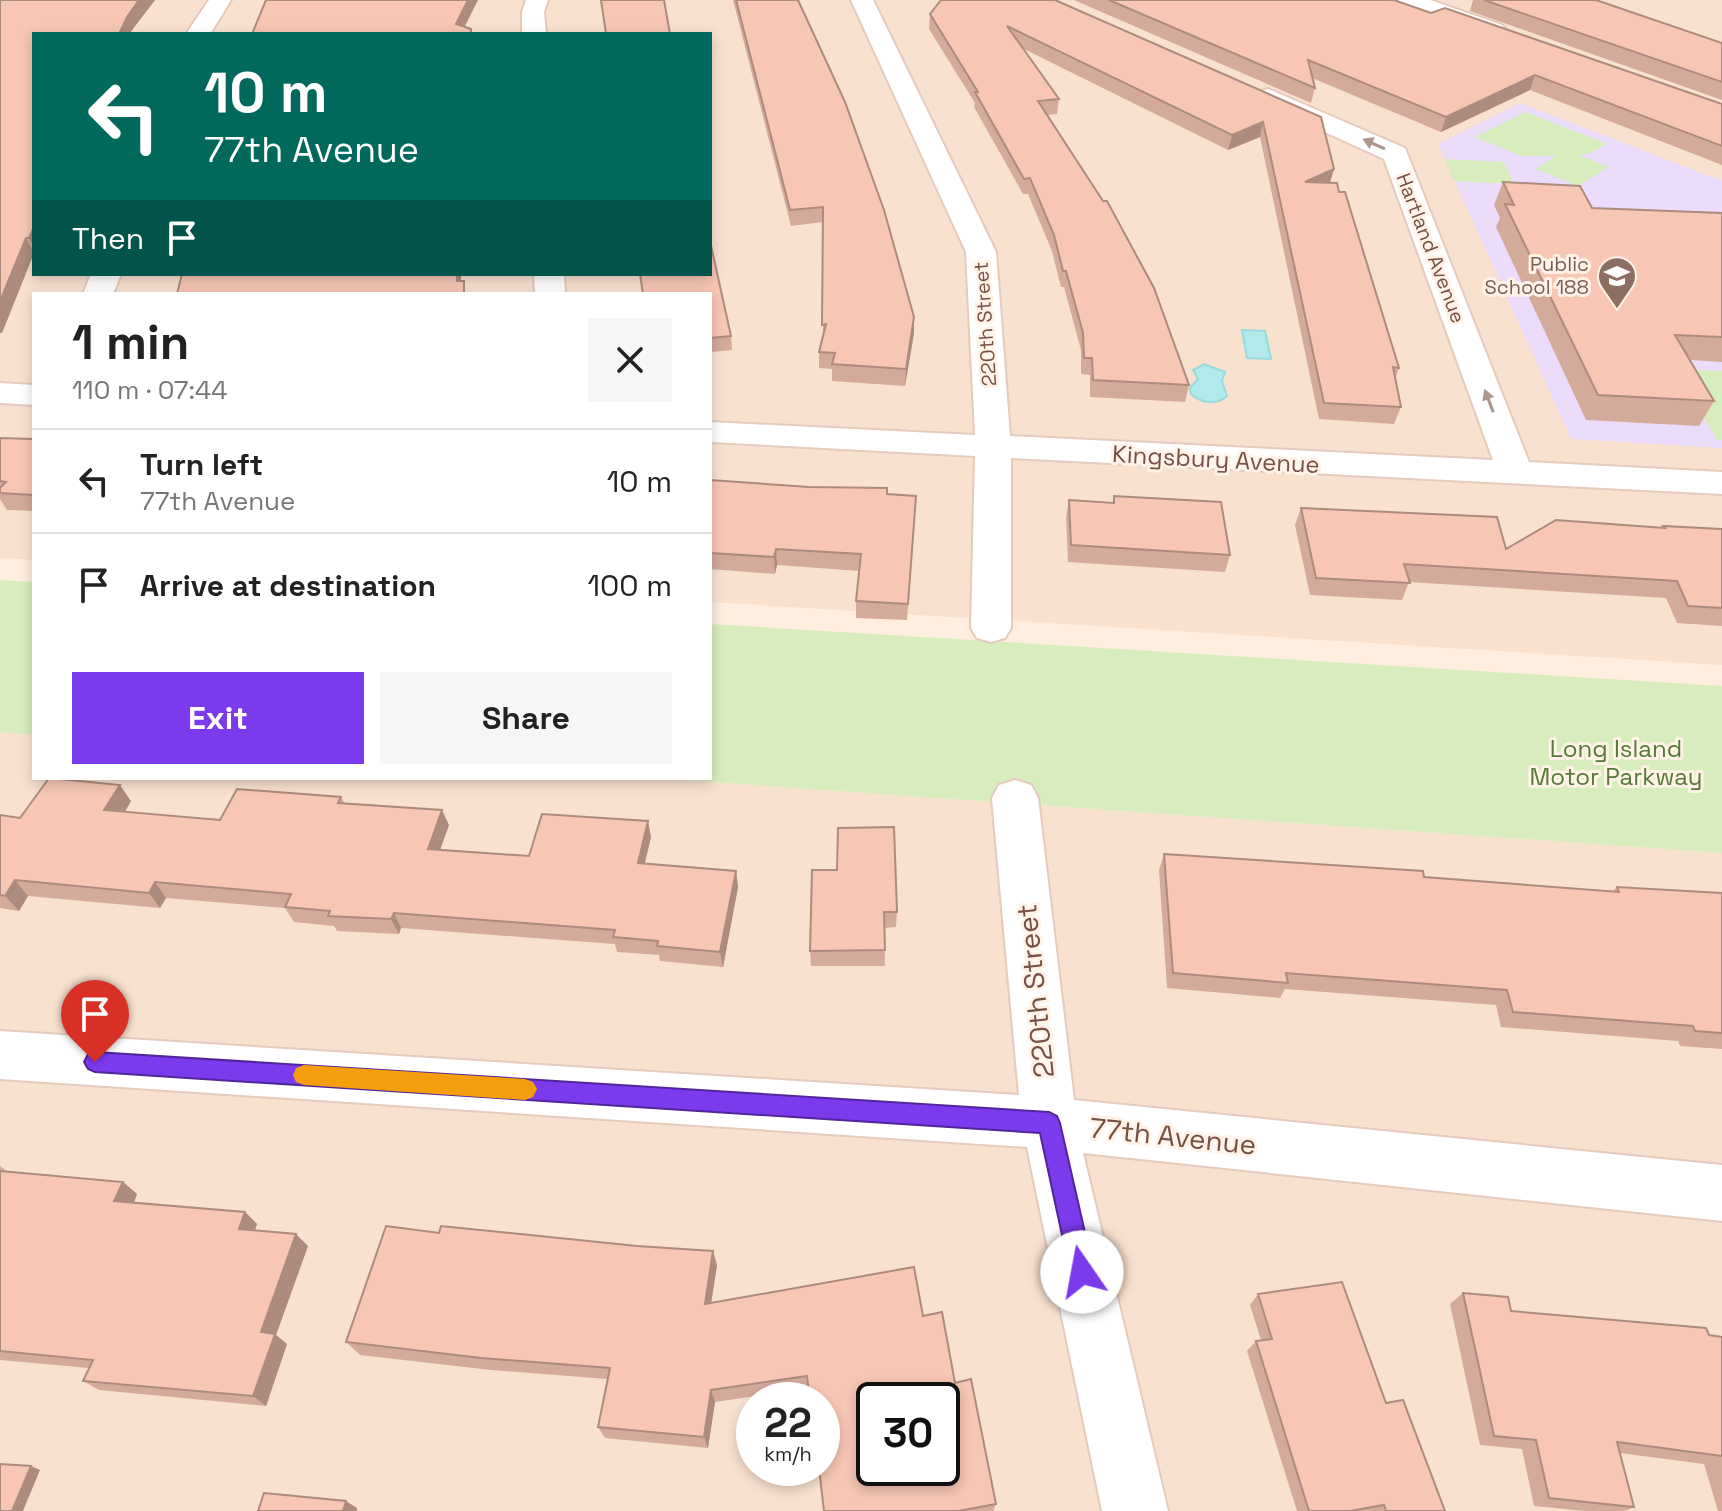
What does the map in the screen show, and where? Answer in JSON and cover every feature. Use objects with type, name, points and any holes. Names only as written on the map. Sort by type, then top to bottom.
[{"type":"street","points":[[199,32],[220,0]]},
{"type":"street","points":[[534,32],[533,12],[537,0]]},
{"type":"street","name":"220th Street","points":[[862,0],[981,252],[993,447],[991,628]]},
{"type":"street","points":[[1409,0],[1514,37]]},
{"type":"street","name":"Hartland Avenue","points":[[1251,90],[1396,154],[1516,474]]},
{"type":"street","points":[[0,393],[32,395]]},
{"type":"street","name":"Kingsbury Avenue","points":[[712,432],[1722,483]]},
{"type":"street","name":"220th Street","points":[[1015,798],[1049,1123],[1135,1511]]},
{"type":"street","name":"77th Avenue","points":[[0,1055],[1049,1123],[1722,1193]]},
{"type":"shaded area","points":[[0,0],[1722,0],[1722,665],[712,602],[712,292],[32,292],[32,560],[0,558]]},
{"type":"shaded area","name":"Public School 188","points":[[1520,103],[1722,181],[1722,448],[1571,439],[1438,144]]},
{"type":"shaded area","points":[[0,732],[32,735],[32,780],[681,780],[1722,853],[1722,1511],[0,1511]]},
{"type":"green space","points":[[1526,112],[1607,144],[1588,154],[1578,155],[1609,167],[1578,186],[1535,169],[1556,156],[1522,156],[1474,137]]},
{"type":"green space","points":[[1445,159],[1504,162],[1514,184],[1454,181]]},
{"type":"green space","points":[[1675,369],[1722,371],[1722,440],[1717,440]]},
{"type":"green space","points":[[0,580],[32,582],[32,735],[0,732]]},
{"type":"green space","name":"Long Island Motor Parkway","points":[[712,624],[1722,686],[1722,853],[681,780],[712,780]]},
{"type":"water","points":[[1242,330],[1265,331],[1271,359],[1247,358]]},
{"type":"water","points":[[1204,364],[1225,372],[1222,381],[1227,396],[1223,399],[1209,402],[1191,394],[1190,388],[1198,379],[1193,370]]},
{"type":"building","points":[[0,0],[139,0],[120,32],[32,32],[32,231],[26,238],[0,301]]},
{"type":"building","points":[[266,0],[468,0],[456,24],[471,29],[471,32],[253,32]]},
{"type":"building","points":[[601,0],[664,0],[670,32],[606,32]]},
{"type":"building","points":[[736,0],[798,0],[845,102],[884,210],[914,317],[906,369],[832,364],[835,353],[819,352],[826,324],[822,325],[823,207],[790,210]]},
{"type":"building","points":[[941,0],[1055,0],[1321,117],[1334,169],[1305,182],[1337,183],[1339,192],[1345,192],[1399,368],[1393,367],[1401,407],[1324,403],[1263,122],[1232,135],[1007,26],[1059,99],[1038,101],[1103,201],[1107,201],[1154,288],[1189,385],[1093,380],[1092,358],[1084,358],[1083,333],[1054,235],[1030,178],[1024,179],[975,92],[978,92],[930,14]]},
{"type":"building","points":[[1109,0],[1394,0],[1431,13],[1445,8],[1722,104],[1722,146],[1535,75],[1446,117],[1308,60],[1315,88]]},
{"type":"building","points":[[1484,0],[1596,0],[1722,43],[1722,82]]},
{"type":"building","name":"Public School 188","points":[[1503,182],[1580,186],[1592,208],[1722,213],[1722,337],[1675,335],[1714,401],[1598,395],[1505,204],[1514,205]]},
{"type":"building","points":[[712,250],[731,336],[712,338],[712,292],[643,292],[640,276],[712,276]]},
{"type":"building","points":[[182,276],[457,276],[457,281],[464,281],[464,292],[178,292]]},
{"type":"building","points":[[0,438],[32,439],[32,495],[0,493],[6,482],[0,481]]},
{"type":"building","points":[[712,480],[809,487],[887,488],[887,494],[916,496],[908,604],[856,601],[861,554],[776,549],[774,557],[712,553]]},
{"type":"building","points":[[1114,496],[1221,502],[1230,555],[1071,545],[1069,500],[1114,503]]},
{"type":"building","points":[[1301,508],[1497,517],[1506,549],[1556,520],[1722,529],[1722,608],[1688,606],[1677,581],[1404,564],[1410,583],[1316,578]]},
{"type":"building","points":[[48,780],[120,785],[104,810],[220,820],[237,789],[341,797],[338,803],[442,810],[428,849],[529,856],[542,814],[648,821],[638,863],[736,871],[720,952],[657,946],[658,941],[613,937],[615,930],[394,913],[391,919],[328,916],[330,911],[285,907],[291,894],[155,882],[149,893],[15,880],[5,896],[0,895],[0,815],[20,818]]},
{"type":"building","points":[[894,827],[897,912],[884,912],[885,950],[810,951],[812,870],[837,870],[838,828]]},
{"type":"building","points":[[1164,854],[1423,871],[1424,877],[1619,892],[1617,887],[1722,893],[1722,1033],[1695,1031],[1693,1026],[1513,1012],[1507,990],[1286,973],[1288,983],[1173,973]]},
{"type":"building","points":[[0,1171],[123,1182],[114,1201],[245,1212],[239,1229],[296,1234],[261,1332],[275,1334],[253,1396],[83,1381],[93,1360],[0,1351]]},
{"type":"building","points":[[386,1226],[439,1233],[441,1226],[713,1251],[705,1304],[914,1267],[923,1316],[942,1312],[955,1382],[856,1382],[856,1486],[960,1486],[959,1382],[971,1379],[996,1504],[958,1511],[824,1511],[821,1486],[840,1486],[840,1382],[808,1382],[807,1376],[766,1382],[736,1382],[736,1386],[711,1390],[704,1437],[598,1427],[610,1368],[481,1358],[346,1342]]},
{"type":"building","points":[[1342,1282],[1386,1403],[1403,1400],[1445,1511],[1386,1511],[1384,1505],[1350,1511],[1309,1511],[1256,1341],[1272,1339],[1258,1294]]},
{"type":"building","points":[[1463,1293],[1508,1297],[1511,1311],[1706,1328],[1709,1335],[1722,1337],[1722,1456],[1617,1442],[1634,1507],[1549,1498],[1536,1440],[1494,1436]]},
{"type":"building","points":[[0,1464],[31,1466],[12,1511],[0,1511]]},
{"type":"building","points":[[264,1493],[346,1501],[343,1511],[258,1511]]},
{"type":"slow traffic","points":[[304,1075],[525,1089]]},
{"type":"place","name":"Public School 188","points":[[1617,310]]},
{"type":"route","points":[[95,1062],[1049,1123],[1082,1272]]}]
